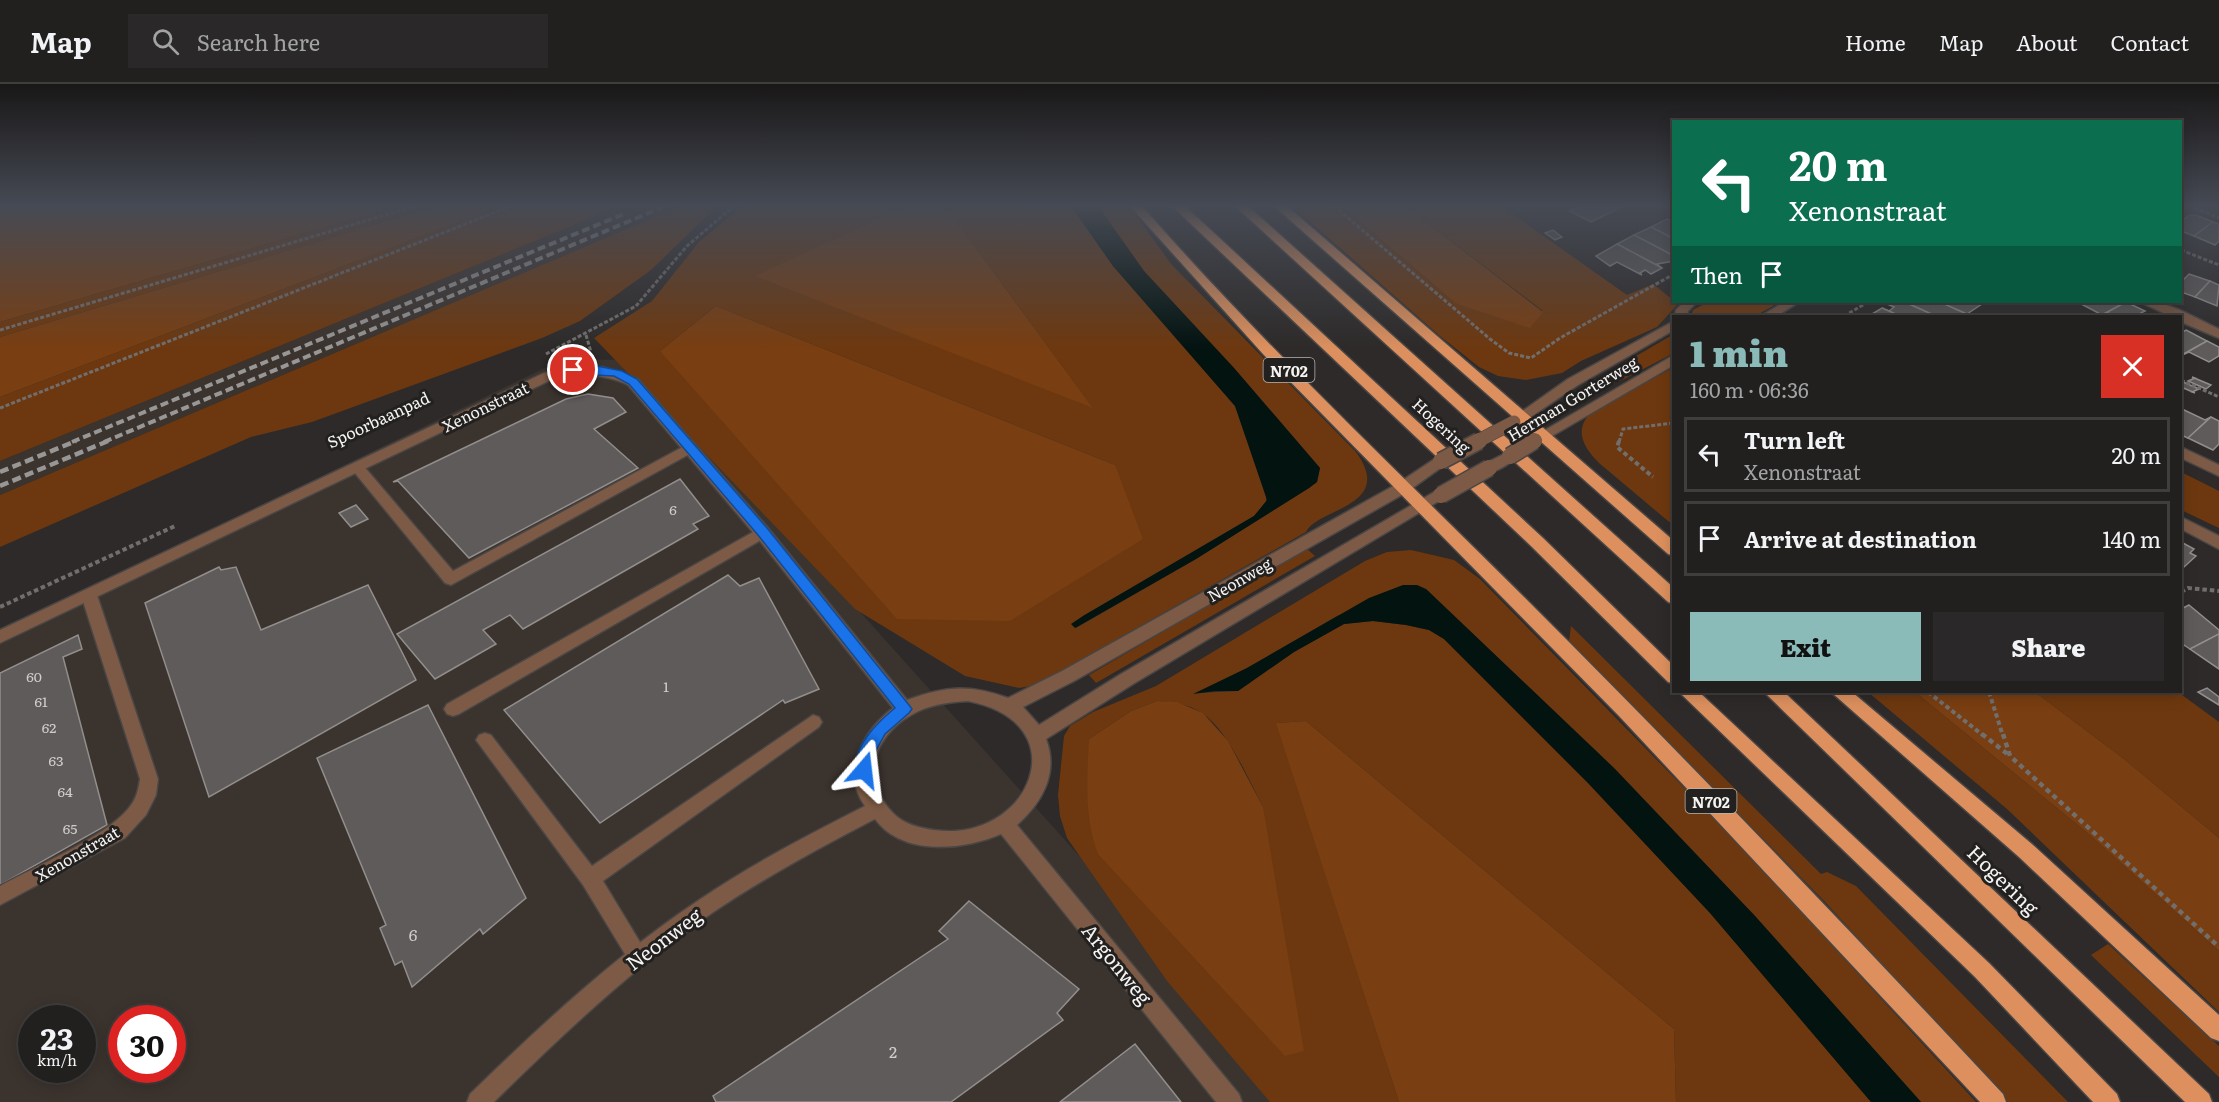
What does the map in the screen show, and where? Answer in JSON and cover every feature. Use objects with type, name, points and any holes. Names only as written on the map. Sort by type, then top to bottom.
[{"type":"highway","name":"N702","points":[[1174,254],[1402,488],[1609,693],[1995,1102]]},
{"type":"highway","name":"Hogering","points":[[1229,254],[1537,542],[1672,675]]},
{"type":"highway","name":"Hogering","points":[[1293,254],[1672,596]]},
{"type":"highway","points":[[1333,254],[1538,438],[1672,548]]},
{"type":"highway","points":[[1689,693],[1982,970],[2109,1102]]},
{"type":"highway","name":"Hogering","points":[[1774,693],[2201,1102]]},
{"type":"highway","points":[[1841,693],[2026,850],[2219,1030]]},
{"type":"street","points":[[1680,315],[1682,310],[1690,303]]},
{"type":"street","points":[[1770,315],[1791,303]]},
{"type":"street","points":[[2148,303],[2175,315]]},
{"type":"street","points":[[2182,318],[2219,334]]},
{"type":"street","name":"Herman Gorterweg","points":[[1467,448],[1517,419],[1573,382],[1672,326]]},
{"type":"street","name":"Herman Gorterweg","points":[[1490,468],[1672,360]]},
{"type":"street","name":"Xenonstraat","points":[[0,637],[549,376],[573,370],[597,370],[618,373],[633,382],[762,531],[904,709]]},
{"type":"street","points":[[357,467],[451,579],[690,448]]},
{"type":"street","name":"Neonweg","points":[[1008,706],[1068,676],[1402,488],[1467,448]]},
{"type":"street","points":[[2182,452],[2219,471]]},
{"type":"street","name":"Neonweg","points":[[1037,736],[1127,679],[1490,468]]},
{"type":"street","points":[[2182,523],[2219,543]]},
{"type":"street","points":[[453,709],[762,531]]},
{"type":"street","name":"Xenonstraat","points":[[0,896],[118,832],[138,812],[149,791],[149,779],[88,595]]},
{"type":"street","points":[[968,694],[989,698],[1008,706],[1026,719],[1037,736],[1043,759],[1039,783],[1026,806],[1005,825],[970,839],[933,841],[899,831],[875,810],[863,784],[865,756],[880,729],[904,709],[924,700],[968,694]]},
{"type":"street","points":[[590,879],[813,722]]},
{"type":"street","points":[[485,740],[590,879],[638,957]]},
{"type":"street","name":"Neonweg","points":[[478,1102],[569,1012],[705,906],[797,850],[875,810]]},
{"type":"street","name":"Argonweg","points":[[1005,825],[1231,1102]]},
{"type":"path","points":[[0,330],[256,254]]},
{"type":"path","points":[[0,408],[391,254]]},
{"type":"path","points":[[543,356],[586,335],[636,306],[681,254]]},
{"type":"path","points":[[1390,254],[1490,339],[1509,353],[1531,358],[1560,338],[1672,275]]},
{"type":"path","points":[[2190,254],[2219,265]]},
{"type":"path","points":[[1846,315],[1867,303]]},
{"type":"path","points":[[2182,380],[2219,397]]},
{"type":"path","points":[[1653,477],[1617,447],[1623,429],[1658,427],[1672,424]]},
{"type":"path","points":[[0,607],[184,521]]},
{"type":"path","points":[[2182,591],[2188,588],[2219,591]]},
{"type":"path","points":[[1929,693],[2010,756],[2219,947]]},
{"type":"path","points":[[1989,693],[2010,756]]},
{"type":"shaded area","points":[[0,254],[234,254],[0,322]]},
{"type":"shaded area","points":[[234,254],[279,254],[0,337],[0,322]]},
{"type":"shaded area","points":[[279,254],[376,254],[0,397],[0,337]]},
{"type":"shaded area","points":[[376,254],[504,254],[0,461],[0,397]]},
{"type":"shaded area","points":[[504,254],[569,254],[0,495],[0,461]]},
{"type":"shaded area","points":[[569,254],[668,254],[651,270],[580,321],[542,338],[312,422],[251,437],[0,547],[0,495]]},
{"type":"shaded area","points":[[690,254],[804,254],[756,276],[1092,407],[980,254],[1104,254],[1235,406],[1266,495],[1266,505],[1254,516],[1083,616],[1076,628],[1196,559],[1309,488],[1317,482],[1320,468],[1234,368],[1144,271],[1132,254],[1163,254],[1171,264],[1356,452],[1366,470],[1367,484],[1361,495],[1350,504],[1313,524],[1306,532],[1036,685],[1019,688],[965,676],[855,609],[594,338],[652,301]],"holes":[[[716,306],[1115,465],[660,351]]]},
{"type":"shaded area","points":[[804,254],[980,254],[1093,408],[755,276]]},
{"type":"shaded area","points":[[1104,254],[1132,254],[1144,271],[1234,368],[1320,468],[1317,482],[1309,488],[1196,559],[1075,628],[1071,624],[1083,616],[1254,516],[1267,500],[1235,406]]},
{"type":"shaded area","points":[[1346,254],[1397,254],[1455,303],[1543,311],[1467,254],[1568,254],[1627,295],[1653,284],[1672,299],[1672,303],[1678,304],[1657,327],[1581,361],[1562,373],[1526,380],[1498,376],[1479,367]]},
{"type":"shaded area","points":[[1397,254],[1467,254],[1543,312],[1530,328],[1455,303]]},
{"type":"shaded area","points":[[1706,303],[1778,303],[1757,315],[1691,315],[1693,310]]},
{"type":"shaded area","points":[[716,306],[1115,465],[1143,539],[1010,621],[897,619],[660,351]]},
{"type":"shaded area","points":[[1672,335],[1672,354],[1624,379],[1591,392],[1583,387]]},
{"type":"shaded area","points":[[563,359],[634,360],[1300,1102],[0,1102],[0,632]]},
{"type":"shaded area","points":[[1672,368],[1672,524],[1599,463],[1589,451],[1582,432],[1586,419],[1591,413]]},
{"type":"shaded area","points":[[2182,472],[2219,491],[2219,528],[2182,510]]},
{"type":"shaded area","points":[[1306,548],[1315,556],[1096,683],[1089,675]]},
{"type":"shaded area","points":[[1411,550],[1454,560],[1480,579],[1738,843],[1976,1102],[1921,1102],[1755,916],[1614,768],[1426,589],[1337,616],[1247,668],[1197,693],[1238,691],[1294,652],[1344,624],[1373,621],[1406,625],[1429,630],[1444,639],[1588,783],[1710,913],[1871,1102],[1676,1102],[1674,1029],[1306,721],[1277,723],[1399,1102],[1270,1102],[1167,981],[1067,838],[1060,816],[1058,795],[1064,736],[1070,726],[1093,712],[1156,686],[1365,561],[1387,552]],"holes":[[[1157,701],[1192,707],[1211,721],[1237,756],[1263,807],[1089,739],[1131,711]]]},
{"type":"shaded area","points":[[1403,585],[1417,585],[1426,589],[1614,768],[1755,916],[1921,1102],[1871,1102],[1710,913],[1588,783],[1444,639],[1429,630],[1373,621],[1344,624],[1294,652],[1238,691],[1193,694],[1247,668],[1369,598]]},
{"type":"shaded area","points":[[1571,626],[1821,874],[1827,872],[1856,886],[2068,1102],[2008,1102],[1825,902],[1569,641]]},
{"type":"shaded area","points":[[1869,693],[1916,693],[2085,831],[2219,951],[2219,1012],[2007,809]]},
{"type":"shaded area","points":[[1916,693],[2036,693],[2124,759],[2219,838],[2219,951],[2085,831]]},
{"type":"shaded area","points":[[2036,693],[2179,693],[2219,722],[2219,838],[2124,759]]},
{"type":"shaded area","points":[[1157,701],[1177,702],[1203,713],[1228,741],[1263,807],[1304,1051],[1285,1056],[1098,854],[1088,812],[1089,739],[1131,711]]},
{"type":"shaded area","points":[[1306,721],[1674,1029],[1676,1102],[1399,1102],[1276,723]]},
{"type":"shaded area","points":[[2108,944],[2219,1046],[2219,1077],[2091,955]]},
{"type":"building","points":[[1600,254],[1635,254],[1662,268],[1651,274],[1645,270],[1640,273],[1642,275],[1617,262],[1610,266],[1596,256]]},
{"type":"building","points":[[1635,254],[1672,255],[1672,261],[1657,264],[1662,268]]},
{"type":"building","points":[[2189,274],[2210,281],[2195,297],[2182,292],[2182,281]]},
{"type":"building","points":[[2210,281],[2219,285],[2217,306],[2195,297]]},
{"type":"building","points":[[1907,303],[1934,315],[1898,315],[1882,308],[1889,311],[1894,307],[1887,304]]},
{"type":"building","points":[[1907,303],[1942,303],[1967,314],[1952,315],[1934,315]]},
{"type":"building","points":[[1942,303],[1982,304],[1967,314]]},
{"type":"building","points":[[2087,303],[2124,303],[2102,315],[2083,305]]},
{"type":"building","points":[[2124,303],[2145,311],[2137,315],[2108,313],[2102,315]]},
{"type":"building","points":[[1882,308],[1898,315],[1886,315],[1872,314]]},
{"type":"building","points":[[2186,330],[2207,341],[2182,355],[2182,332]]},
{"type":"building","points":[[2207,341],[2219,347],[2219,356],[2209,362],[2189,352],[2182,355]]},
{"type":"building","points":[[2195,378],[2211,385],[2206,389],[2188,381]]},
{"type":"building","points":[[2182,381],[2199,389],[2192,392],[2182,387]]},
{"type":"building","points":[[588,394],[613,398],[626,412],[594,429],[638,468],[469,558],[398,481],[393,482],[566,399]]},
{"type":"building","points":[[2182,409],[2205,420],[2211,417],[2188,438],[2182,435]]},
{"type":"building","points":[[2211,417],[2219,421],[2219,444],[2213,450],[2188,438]]},
{"type":"building","points":[[680,479],[709,516],[693,524],[698,529],[523,629],[510,615],[483,630],[496,644],[435,679],[397,634]]},
{"type":"building","points":[[356,505],[368,519],[351,527],[339,513]]},
{"type":"building","points":[[2182,543],[2194,549],[2190,553],[2196,556],[2182,566]]},
{"type":"building","points":[[219,567],[221,570],[236,567],[261,630],[368,585],[416,680],[209,797],[145,603]]},
{"type":"building","points":[[728,575],[740,586],[759,578],[819,689],[785,703],[783,700],[600,823],[504,710]]},
{"type":"building","points":[[2189,605],[2219,630],[2219,634],[2190,649],[2182,644],[2182,608]]},
{"type":"building","points":[[2219,634],[2219,669],[2190,649]]},
{"type":"building","points":[[78,635],[82,649],[63,657],[107,825],[0,885],[0,673]]},
{"type":"building","points":[[2207,688],[2219,697],[2219,705],[2198,692]]},
{"type":"building","points":[[428,705],[526,898],[483,934],[480,929],[412,987],[402,961],[395,965],[380,928],[386,925],[317,758]]},
{"type":"building","points":[[969,901],[1079,989],[1057,1013],[1063,1020],[951,1102],[716,1102],[713,1096],[948,939],[939,931]]},
{"type":"building","points":[[1135,1044],[1181,1102],[1060,1102]]},
{"type":"railway","points":[[72,442],[528,254]]},
{"type":"railway","points":[[104,442],[552,254]]},
{"type":"railway","points":[[0,472],[76,441]]},
{"type":"railway","points":[[0,486],[108,441]]},
{"type":"route","points":[[573,370],[618,373],[633,382],[762,531],[904,709],[880,729],[865,756],[864,770]]}]
